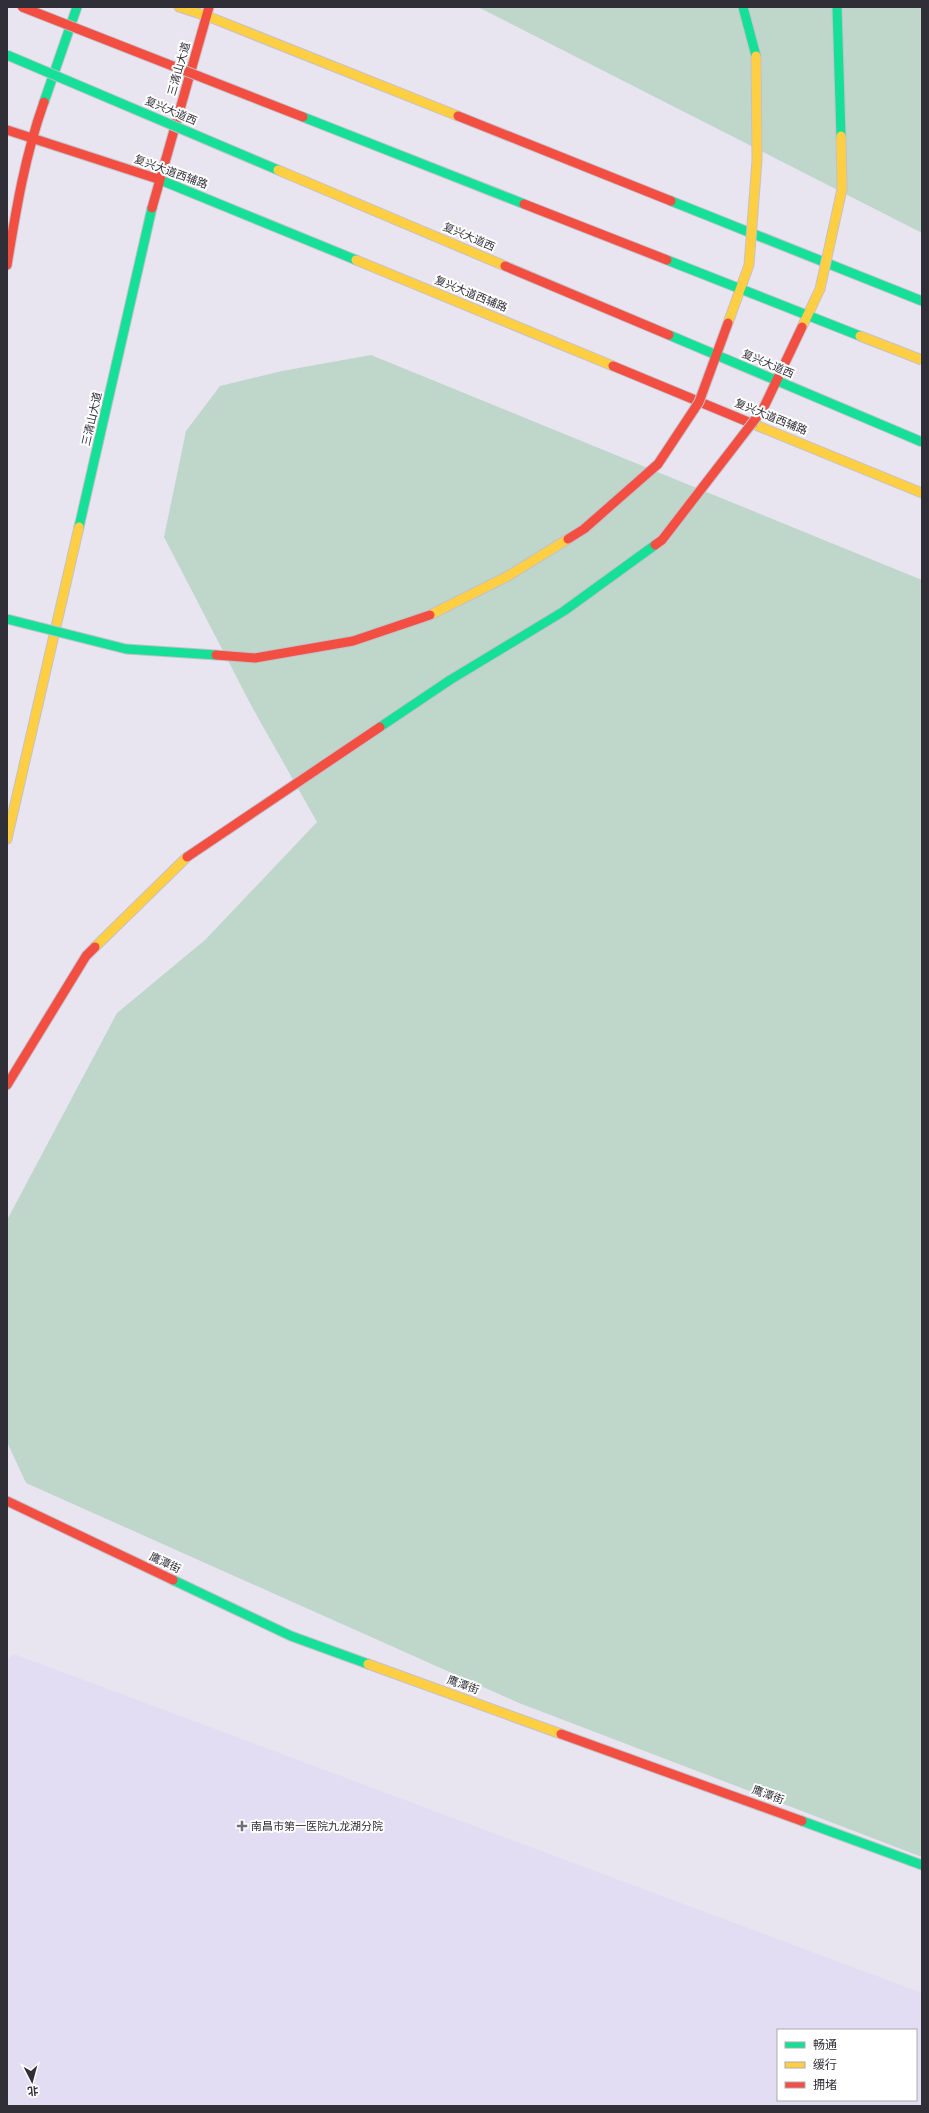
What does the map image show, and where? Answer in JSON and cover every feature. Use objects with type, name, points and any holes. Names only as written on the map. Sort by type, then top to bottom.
[{"type":"main road","points":[[22,7],[922,360]]},
{"type":"main road","points":[[7,265],[19,192],[31,140],[77,7]]},
{"type":"main road","points":[[179,7],[208,11],[922,301]]},
{"type":"main road","points":[[7,619],[126,649],[255,658],[352,641],[439,612],[508,576],[584,529],[658,464],[699,402],[749,265],[757,160],[756,56],[743,7]]},
{"type":"main road","points":[[7,1085],[86,956],[187,857],[450,680],[564,611],[662,540],[699,493],[763,409],[820,288],[842,189],[837,7]]},
{"type":"main road","name":"三清山大道","points":[[7,839],[159,179],[208,11]]},
{"type":"main road","name":"复兴大道西","points":[[7,55],[922,442]]},
{"type":"main road","name":"复兴大道西辅路","points":[[7,130],[31,140],[159,179],[922,492]]},
{"type":"main road","name":"鹰潭街","points":[[7,1501],[291,1636],[922,1865]]},
{"type":"shaded area","name":"南昌市第一医院九龙湖分院","points":[[14,1654],[922,1993],[922,2106],[7,2106],[7,1660]]},
{"type":"green space","points":[[478,7],[922,7],[922,233]]},
{"type":"green space","points":[[371,355],[922,580],[922,1857],[519,1703],[26,1483],[7,1442],[7,1220],[117,1013],[205,940],[317,822],[252,707],[164,537],[186,431],[220,386],[282,371]]},
{"type":"traffic: fast","points":[[44,102],[77,7]]},
{"type":"traffic: fast","points":[[743,7],[756,56]]},
{"type":"traffic: fast","points":[[837,7],[841,136]]},
{"type":"traffic: fast","points":[[7,55],[278,170]]},
{"type":"traffic: fast","points":[[303,117],[524,204]]},
{"type":"traffic: fast","points":[[158,179],[356,260]]},
{"type":"traffic: fast","points":[[671,201],[922,301]]},
{"type":"traffic: fast","points":[[79,527],[152,208]]},
{"type":"traffic: fast","points":[[667,260],[860,336]]},
{"type":"traffic: fast","points":[[669,335],[922,442]]},
{"type":"traffic: fast","points":[[380,727],[450,680],[564,611],[655,545]]},
{"type":"traffic: fast","points":[[7,619],[126,649],[216,655]]},
{"type":"traffic: fast","points":[[173,1580],[291,1636],[368,1664]]},
{"type":"traffic: fast","points":[[802,1821],[922,1865]]},
{"type":"traffic: slow","points":[[179,7],[207,16],[458,116]]},
{"type":"traffic: slow","points":[[728,323],[749,265],[757,160],[756,56]]},
{"type":"traffic: slow","points":[[802,327],[820,289],[842,189],[841,136]]},
{"type":"traffic: slow","points":[[278,170],[505,266]]},
{"type":"traffic: slow","points":[[356,260],[613,366]]},
{"type":"traffic: slow","points":[[860,336],[922,360]]},
{"type":"traffic: slow","points":[[753,424],[922,493]]},
{"type":"traffic: slow","points":[[7,839],[79,527]]},
{"type":"traffic: slow","points":[[430,615],[508,576],[568,539]]},
{"type":"traffic: slow","points":[[95,947],[187,857]]},
{"type":"traffic: slow","points":[[368,1664],[561,1734]]},
{"type":"traffic: jam","points":[[22,7],[303,117]]},
{"type":"traffic: jam","points":[[152,208],[209,7]]},
{"type":"traffic: jam","points":[[7,265],[26,162],[44,102]]},
{"type":"traffic: jam","points":[[458,116],[671,201]]},
{"type":"traffic: jam","points":[[7,130],[158,179]]},
{"type":"traffic: jam","points":[[524,204],[667,260]]},
{"type":"traffic: jam","points":[[505,266],[669,335]]},
{"type":"traffic: jam","points":[[568,539],[584,529],[658,464],[699,402],[728,323]]},
{"type":"traffic: jam","points":[[655,545],[662,540],[763,409],[802,327]]},
{"type":"traffic: jam","points":[[613,366],[753,424]]},
{"type":"traffic: jam","points":[[216,655],[255,658],[353,641],[430,615]]},
{"type":"traffic: jam","points":[[187,857],[380,727]]},
{"type":"traffic: jam","points":[[7,1085],[86,956],[95,947]]},
{"type":"traffic: jam","points":[[7,1501],[173,1580]]},
{"type":"traffic: jam","points":[[561,1734],[802,1821]]},
{"type":"place","name":"南昌市第一医院九龙湖分院","points":[[242,1826]]}]
